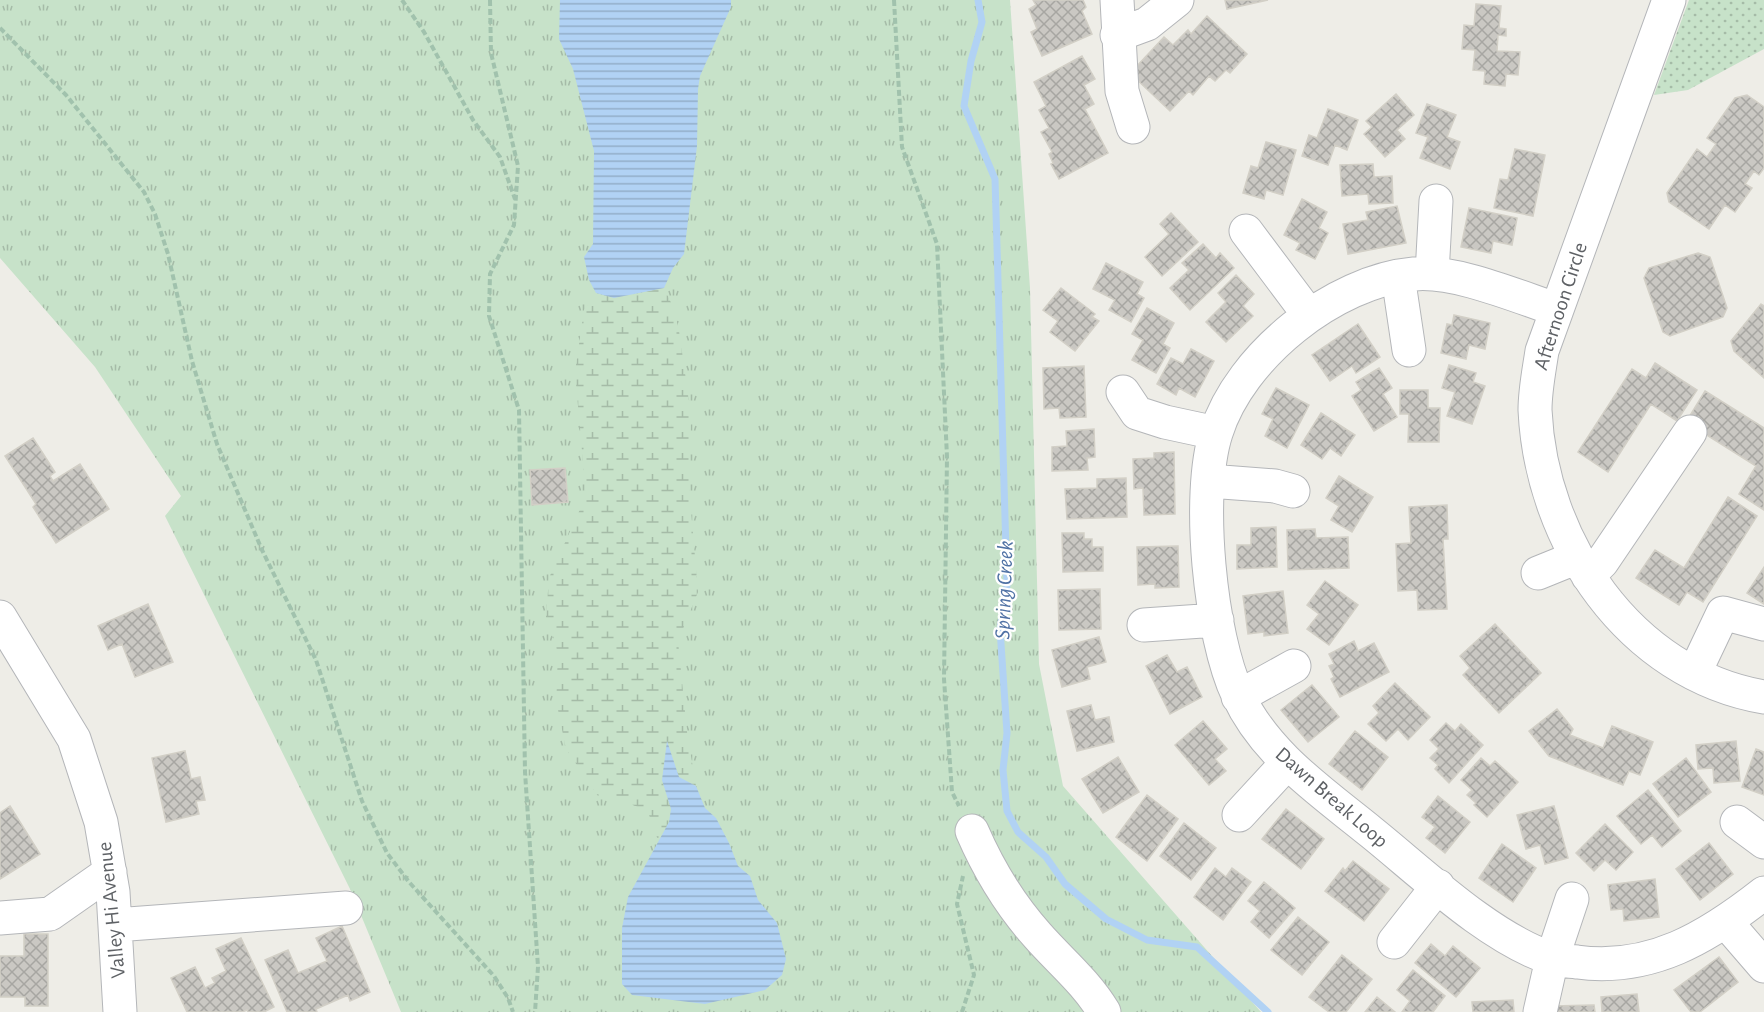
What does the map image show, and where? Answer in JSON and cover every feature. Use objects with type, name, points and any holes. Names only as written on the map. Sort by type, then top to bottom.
[{"type":"street","points":[[1117,0],[1117,35],[1122,91],[1133,127]]},
{"type":"street","points":[[1117,35],[1147,24],[1177,0]]},
{"type":"street","name":"Afternoon Circle","points":[[1669,0],[1555,309],[1542,351],[1536,384],[1538,443],[1552,500],[1582,567],[1632,631],[1659,653],[1695,672],[1723,686],[1764,697]]},
{"type":"street","points":[[1432,274],[1436,201]]},
{"type":"street","points":[[1246,231],[1309,315]]},
{"type":"street","name":"Dawn Break Loop","points":[[1555,309],[1489,286],[1432,274],[1398,276],[1341,295],[1309,315],[1253,366],[1216,433],[1209,481],[1209,566],[1224,662],[1238,697],[1256,726],[1287,763],[1438,886],[1505,937],[1552,959],[1592,964],[1636,962],[1678,948],[1726,922],[1764,892]]},
{"type":"street","points":[[1398,276],[1409,350]]},
{"type":"street","points":[[1123,392],[1137,413],[1165,422],[1216,433]]},
{"type":"street","points":[[1538,573],[1602,562],[1690,432]]},
{"type":"street","points":[[1209,481],[1275,486],[1293,491]]},
{"type":"street","points":[[1695,672],[1724,613],[1764,624]]},
{"type":"street","points":[[1144,625],[1216,620]]},
{"type":"street","name":"Valley Hi Avenue","points":[[4,632],[74,739],[101,822],[110,872],[120,1012]]},
{"type":"street","points":[[1238,697],[1294,666]]},
{"type":"street","points":[[1239,815],[1287,763]]},
{"type":"street","points":[[1737,822],[1764,842]]},
{"type":"street","points":[[972,831],[984,859],[1036,934],[1092,991],[1104,1012]]},
{"type":"street","points":[[0,918],[50,914],[110,872]]},
{"type":"street","points":[[1394,942],[1438,886]]},
{"type":"street","points":[[1540,1012],[1552,959],[1572,899]]},
{"type":"street","points":[[115,926],[346,908]]},
{"type":"street","points":[[1726,922],[1764,966]]},
{"type":"path","points":[[402,0],[424,32],[473,120],[500,157],[516,203]]},
{"type":"path","points":[[490,0],[491,53],[518,166],[514,225],[490,274],[489,316],[519,410],[525,772],[538,967],[535,1012]]},
{"type":"path","points":[[894,0],[902,147],[937,244],[947,458],[944,679],[952,792],[972,831]]},
{"type":"path","points":[[0,28],[66,95],[144,192],[155,214],[168,254],[192,361],[217,444],[262,550],[316,660],[362,801],[387,853],[409,882],[494,976],[508,998],[513,1012]]},
{"type":"path","points":[[962,1012],[974,975],[957,904],[963,873]]},
{"type":"green space","points":[[0,0],[1010,0],[1030,288],[1039,664],[1063,786],[1261,1012],[401,1012],[351,891],[165,516],[181,496],[95,367],[0,258]]},
{"type":"green space","points":[[1689,0],[1764,0],[1764,49],[1688,90],[1654,95]]},
{"type":"green space","points":[[664,288],[674,309],[679,331],[691,415],[689,488],[698,592],[678,641],[687,732],[696,786],[679,777],[667,743],[662,780],[671,809],[669,822],[659,843],[648,812],[621,799],[598,796],[566,749],[556,700],[558,654],[546,617],[549,578],[586,496],[575,372],[584,310],[596,293],[614,298]]},
{"type":"water","points":[[560,0],[731,0],[731,7],[700,76],[697,146],[684,254],[673,268],[664,288],[614,298],[596,293],[589,280],[584,257],[593,244],[594,151],[573,69],[559,39]]},
{"type":"water","points":[[667,741],[679,777],[696,786],[705,808],[716,818],[738,866],[750,876],[758,900],[777,923],[786,959],[782,975],[765,990],[705,1004],[632,995],[622,984],[622,928],[628,897],[669,822],[671,809],[662,780]]},
{"type":"building","points":[[1033,0],[1083,0],[1086,7],[1082,11],[1092,34],[1042,56],[1031,32],[1037,29],[1029,9],[1036,5]]},
{"type":"building","points":[[1225,0],[1268,0],[1227,9]]},
{"type":"building","points":[[1476,4],[1501,6],[1499,28],[1506,29],[1506,36],[1498,35],[1497,51],[1520,52],[1518,75],[1506,74],[1505,86],[1484,84],[1485,71],[1473,70],[1475,50],[1462,49],[1464,25],[1474,26]]},
{"type":"building","points":[[1207,16],[1247,54],[1230,73],[1226,70],[1215,81],[1209,76],[1193,95],[1189,91],[1170,111],[1133,76],[1137,71],[1136,67],[1164,37],[1173,45],[1188,30],[1191,34]]},
{"type":"building","points":[[1082,56],[1095,79],[1084,85],[1094,104],[1085,109],[1108,153],[1059,179],[1051,164],[1053,163],[1049,154],[1052,152],[1041,132],[1049,128],[1039,110],[1046,106],[1034,82]]},
{"type":"building","points":[[1396,94],[1414,115],[1397,130],[1405,139],[1385,157],[1364,134],[1372,127],[1366,121]]},
{"type":"building","points":[[1747,95],[1764,107],[1764,168],[1759,175],[1754,171],[1745,184],[1752,188],[1735,212],[1725,205],[1709,229],[1669,202],[1667,193],[1697,149],[1707,157],[1716,144],[1707,138],[1735,98]]},
{"type":"building","points":[[1427,104],[1456,115],[1447,137],[1460,142],[1450,169],[1420,158],[1428,137],[1416,133]]},
{"type":"building","points":[[1328,109],[1358,120],[1347,150],[1335,145],[1328,165],[1302,156],[1309,135],[1317,138]]},
{"type":"building","points":[[1266,142],[1296,150],[1283,195],[1266,190],[1264,199],[1243,193],[1251,166],[1258,168]]},
{"type":"building","points":[[1515,149],[1545,155],[1533,216],[1494,208],[1500,179],[1508,180]]},
{"type":"building","points":[[1373,164],[1374,177],[1392,176],[1393,203],[1369,204],[1368,194],[1342,196],[1340,165]]},
{"type":"building","points":[[1302,199],[1327,212],[1319,228],[1328,233],[1315,259],[1296,250],[1300,243],[1284,235]]},
{"type":"building","points":[[1397,206],[1406,243],[1348,254],[1343,224],[1368,220],[1366,212]]},
{"type":"building","points":[[1469,208],[1517,218],[1512,245],[1493,241],[1491,253],[1461,247]]},
{"type":"building","points":[[1171,213],[1198,242],[1162,276],[1145,257],[1169,234],[1160,224]]},
{"type":"building","points":[[1203,244],[1216,258],[1220,253],[1234,268],[1190,310],[1170,288],[1189,270],[1182,263]]},
{"type":"building","points":[[1698,253],[1710,257],[1727,308],[1723,317],[1670,336],[1663,332],[1644,278],[1649,268]]},
{"type":"building","points":[[1106,263],[1143,282],[1137,294],[1144,298],[1131,322],[1109,310],[1115,300],[1093,289]]},
{"type":"building","points":[[1236,275],[1254,294],[1243,306],[1253,316],[1226,342],[1206,322],[1226,302],[1218,293]]},
{"type":"building","points":[[1061,288],[1095,314],[1092,317],[1099,321],[1075,351],[1050,332],[1058,321],[1043,310]]},
{"type":"building","points":[[1761,304],[1764,306],[1764,378],[1734,351],[1731,341]]},
{"type":"building","points":[[1147,308],[1174,323],[1163,344],[1170,348],[1156,373],[1132,360],[1143,340],[1132,334]]},
{"type":"building","points":[[1454,315],[1490,323],[1485,349],[1469,345],[1466,359],[1441,353],[1447,324],[1452,325]]},
{"type":"building","points":[[1358,324],[1380,357],[1356,373],[1352,366],[1330,381],[1312,355]]},
{"type":"building","points":[[1191,349],[1214,361],[1195,397],[1179,388],[1176,395],[1157,384],[1171,358],[1183,364]]},
{"type":"building","points":[[1655,363],[1697,390],[1677,421],[1651,404],[1608,472],[1578,452],[1632,369],[1646,378]]},
{"type":"building","points":[[1449,365],[1476,373],[1473,382],[1485,386],[1472,424],[1447,416],[1455,392],[1442,388]]},
{"type":"building","points":[[1084,366],[1086,417],[1060,418],[1059,408],[1044,409],[1043,368]]},
{"type":"building","points":[[1379,368],[1392,388],[1383,394],[1397,417],[1374,431],[1352,396],[1361,390],[1356,382]]},
{"type":"building","points":[[1276,388],[1309,405],[1287,448],[1265,436],[1273,419],[1262,414]]},
{"type":"building","points":[[1400,390],[1428,390],[1428,408],[1440,408],[1439,442],[1408,442],[1409,414],[1400,414]]},
{"type":"building","points":[[1705,391],[1764,428],[1764,510],[1739,494],[1756,466],[1686,422]]},
{"type":"building","points":[[1321,413],[1355,435],[1341,456],[1330,448],[1322,459],[1301,445]]},
{"type":"building","points":[[1094,429],[1095,457],[1087,458],[1088,470],[1052,471],[1052,447],[1067,446],[1066,431]]},
{"type":"building","points":[[33,438],[55,472],[50,476],[53,481],[80,464],[109,509],[56,543],[33,507],[36,504],[5,456]]},
{"type":"building","points":[[1174,452],[1175,514],[1144,515],[1143,488],[1134,489],[1133,459],[1154,458],[1154,453]]},
{"type":"building","points":[[565,468],[568,502],[532,505],[530,470]]},
{"type":"building","points":[[1339,476],[1373,497],[1352,532],[1331,520],[1339,506],[1326,498]]},
{"type":"building","points":[[1126,478],[1127,517],[1067,519],[1065,489],[1097,488],[1097,479]]},
{"type":"building","points":[[1728,497],[1757,516],[1703,602],[1687,592],[1679,605],[1636,578],[1655,550],[1684,568]]},
{"type":"building","points":[[1447,505],[1448,539],[1443,539],[1447,609],[1418,610],[1417,590],[1398,591],[1396,544],[1411,543],[1409,507]]},
{"type":"building","points":[[1276,527],[1277,567],[1237,569],[1237,545],[1251,545],[1251,528]]},
{"type":"building","points":[[1315,529],[1316,538],[1348,537],[1349,568],[1288,570],[1287,530]]},
{"type":"building","points":[[1062,533],[1084,533],[1084,539],[1092,539],[1092,547],[1103,547],[1103,571],[1063,572]]},
{"type":"building","points":[[1178,546],[1179,587],[1155,588],[1155,584],[1138,585],[1137,547]]},
{"type":"building","points":[[1764,567],[1764,604],[1747,593]]},
{"type":"building","points":[[1325,581],[1358,605],[1329,645],[1307,629],[1319,614],[1307,605]]},
{"type":"building","points":[[1100,589],[1101,629],[1059,630],[1058,590]]},
{"type":"building","points":[[1283,591],[1288,633],[1264,636],[1264,632],[1248,634],[1243,596]]},
{"type":"building","points":[[148,604],[173,662],[135,677],[122,644],[108,650],[98,626]]},
{"type":"building","points":[[1495,624],[1541,673],[1499,713],[1463,675],[1470,668],[1460,656]]},
{"type":"building","points":[[1099,637],[1106,662],[1087,667],[1090,679],[1062,687],[1052,650]]},
{"type":"building","points":[[1354,641],[1358,651],[1374,643],[1389,672],[1340,697],[1331,679],[1334,677],[1329,666],[1334,664],[1329,654]]},
{"type":"building","points":[[1167,655],[1177,672],[1187,667],[1202,697],[1170,714],[1146,666]]},
{"type":"building","points":[[1395,683],[1430,717],[1408,740],[1398,729],[1386,741],[1368,724],[1379,713],[1373,706]]},
{"type":"building","points":[[1312,685],[1339,717],[1308,742],[1281,710]]},
{"type":"building","points":[[1091,705],[1095,720],[1109,717],[1114,742],[1077,751],[1067,711]]},
{"type":"building","points":[[1557,709],[1573,729],[1570,735],[1603,748],[1612,726],[1653,742],[1640,775],[1629,771],[1623,785],[1549,756],[1529,731]]},
{"type":"building","points":[[1203,721],[1227,749],[1215,759],[1226,771],[1209,785],[1175,745]]},
{"type":"building","points":[[1446,723],[1455,731],[1461,724],[1483,745],[1449,783],[1435,769],[1438,765],[1430,758],[1439,749],[1430,740]]},
{"type":"building","points":[[1355,731],[1388,757],[1362,790],[1329,764]]},
{"type":"building","points":[[1736,741],[1740,781],[1714,783],[1713,768],[1698,769],[1696,745]]},
{"type":"building","points":[[1756,749],[1764,752],[1764,795],[1742,787]]},
{"type":"building","points":[[185,751],[191,779],[200,777],[205,800],[196,801],[199,814],[166,822],[152,758]]},
{"type":"building","points":[[1118,757],[1139,792],[1103,813],[1082,779]]},
{"type":"building","points":[[1481,758],[1490,766],[1495,761],[1518,782],[1487,817],[1474,805],[1476,803],[1467,795],[1472,790],[1461,780]]},
{"type":"building","points":[[1686,758],[1711,792],[1678,817],[1653,784]]},
{"type":"building","points":[[1648,790],[1681,831],[1662,847],[1652,835],[1641,844],[1617,816]]},
{"type":"building","points":[[1147,795],[1178,819],[1147,861],[1116,837]]},
{"type":"building","points":[[1438,796],[1470,822],[1445,853],[1426,838],[1435,827],[1422,817]]},
{"type":"building","points":[[10,806],[40,854],[0,879],[0,813]]},
{"type":"building","points":[[1554,806],[1568,858],[1545,864],[1540,845],[1526,849],[1517,815]]},
{"type":"building","points":[[1286,809],[1324,839],[1301,869],[1262,839]]},
{"type":"building","points":[[1184,823],[1216,848],[1191,880],[1160,856]]},
{"type":"building","points":[[1605,824],[1633,852],[1616,870],[1605,860],[1594,871],[1576,853]]},
{"type":"building","points":[[1709,843],[1733,874],[1700,900],[1676,869]]},
{"type":"building","points":[[1502,844],[1536,868],[1513,902],[1479,878]]},
{"type":"building","points":[[1353,861],[1389,889],[1364,921],[1325,891],[1343,868],[1345,871]]},
{"type":"building","points":[[1215,868],[1226,877],[1232,868],[1251,882],[1223,920],[1194,897]]},
{"type":"building","points":[[1655,879],[1659,917],[1624,921],[1623,909],[1611,910],[1608,885]]},
{"type":"building","points":[[1264,882],[1295,908],[1269,938],[1251,922],[1260,911],[1248,901]]},
{"type":"building","points":[[1298,917],[1329,942],[1302,975],[1271,950]]},
{"type":"building","points":[[342,926],[370,992],[350,1001],[348,995],[316,1009],[317,1012],[287,1012],[265,960],[288,950],[298,973],[327,961],[316,938]]},
{"type":"building","points":[[24,934],[48,934],[48,1006],[25,1006],[25,997],[0,997],[0,956],[24,956]]},
{"type":"building","points":[[241,938],[274,1007],[264,1012],[248,1012],[247,1010],[242,1012],[187,1012],[171,978],[195,967],[205,988],[215,983],[212,978],[226,971],[216,949]]},
{"type":"building","points":[[1431,944],[1445,956],[1453,946],[1480,968],[1456,997],[1415,963]]},
{"type":"building","points":[[1342,955],[1372,979],[1346,1012],[1329,1012],[1309,997]]},
{"type":"building","points":[[1719,957],[1738,982],[1700,1012],[1691,1012],[1674,990]]},
{"type":"building","points":[[1413,970],[1445,996],[1433,1012],[1402,1012],[1410,1001],[1397,990]]},
{"type":"building","points":[[1637,994],[1639,1012],[1602,1012],[1601,997]]},
{"type":"building","points":[[1377,997],[1395,1012],[1365,1012]]},
{"type":"building","points":[[1513,1000],[1514,1012],[1473,1012],[1472,1002]]},
{"type":"building","points":[[1594,1005],[1595,1012],[1554,1012],[1553,1006]]},
{"type":"waterway","name":"Spring Creek","points":[[978,0],[982,22],[971,61],[964,106],[995,179],[1007,585],[1000,629],[1007,733],[1003,770],[1007,811],[1018,832],[1046,857],[1065,884],[1106,919],[1147,940],[1197,947],[1268,1012]]}]
